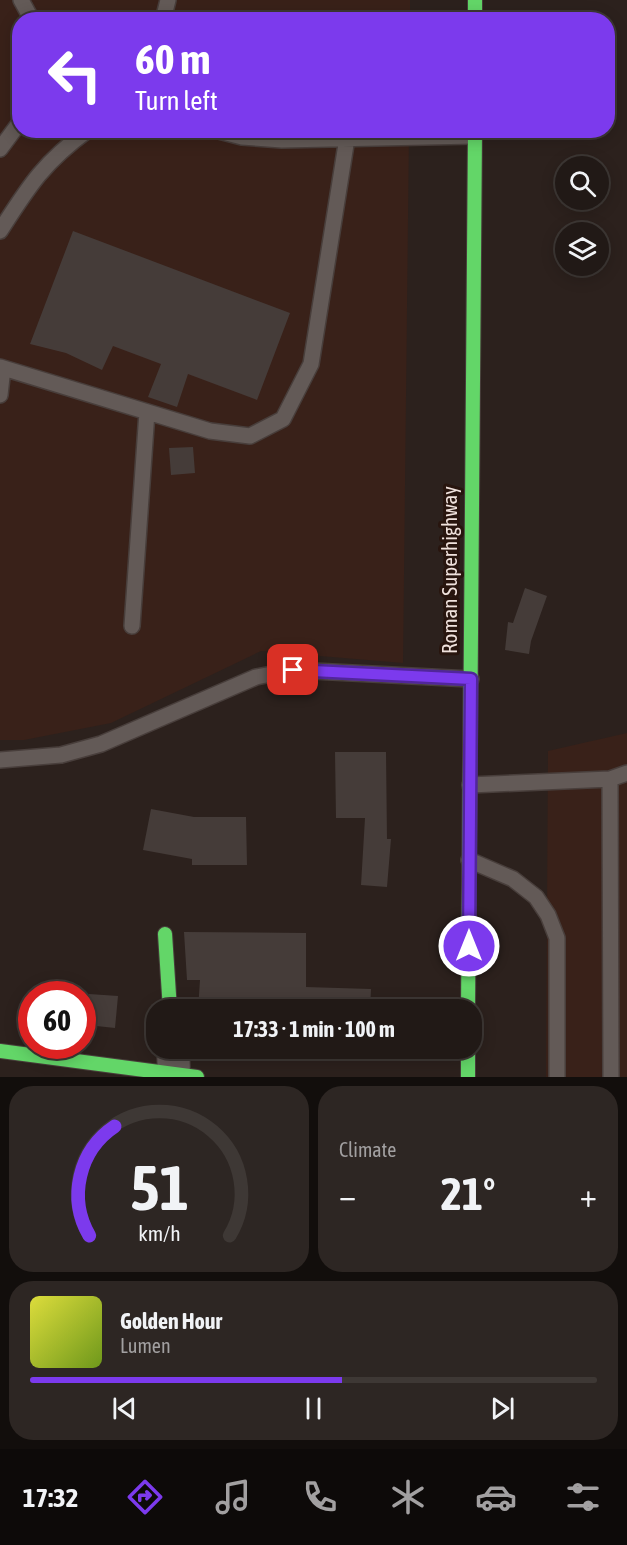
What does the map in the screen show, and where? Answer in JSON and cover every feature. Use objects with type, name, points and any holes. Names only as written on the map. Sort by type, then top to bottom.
[{"type":"main road","name":"Roman Superhighway","points":[[468,999],[475,138]]},
{"type":"main road","points":[[165,934],[169,999]]},
{"type":"main road","points":[[0,1051],[87,1070],[181,1066]]},
{"type":"main road","points":[[468,1059],[468,1077]]},
{"type":"lane","points":[[0,149],[12,133]]},
{"type":"lane","points":[[0,231],[31,181],[46,164],[78,138]]},
{"type":"lane","points":[[0,395],[2,367],[210,431],[250,436],[283,419],[310,364],[347,138],[282,140],[255,138]]},
{"type":"lane","points":[[132,626],[147,412]]},
{"type":"lane","points":[[0,760],[61,755],[101,744],[256,677],[293,670],[471,679]]},
{"type":"lane","points":[[470,785],[610,779],[627,773]]},
{"type":"lane","points":[[610,779],[612,1077]]},
{"type":"lane","points":[[469,860],[513,879],[536,897],[548,915],[557,938],[558,1077]]},
{"type":"shaded area","points":[[0,0],[410,0],[410,12],[12,12],[12,138],[409,138],[403,663],[261,651],[111,723],[24,740],[0,740]]},
{"type":"shaded area","points":[[627,733],[627,1077],[546,1077],[548,751]]},
{"type":"building","points":[[73,231],[290,313],[257,400],[188,374],[177,407],[148,397],[161,364],[113,346],[102,370],[66,353],[30,344]]},
{"type":"building","points":[[193,447],[195,473],[171,475],[169,448]]},
{"type":"building","points":[[525,588],[547,596],[531,641],[529,654],[505,650],[508,622],[513,623]]},
{"type":"building","points":[[335,752],[386,752],[387,839],[391,839],[387,887],[361,885],[365,818],[336,818]]},
{"type":"building","points":[[151,809],[194,817],[246,817],[247,865],[192,865],[192,859],[143,850]]},
{"type":"building","points":[[184,932],[306,933],[306,987],[371,989],[371,999],[199,999],[200,980],[187,980]]},
{"type":"building","points":[[96,994],[118,996],[115,1028],[96,1026]]},
{"type":"traffic: fast","points":[[475,0],[475,12]]},
{"type":"traffic: fast","points":[[468,999],[475,138]]},
{"type":"traffic: fast","points":[[165,934],[169,999]]},
{"type":"traffic: fast","points":[[0,1051],[197,1077]]},
{"type":"traffic: fast","points":[[468,1059],[468,1077]]},
{"type":"route","points":[[293,670],[471,679],[469,946]]}]
